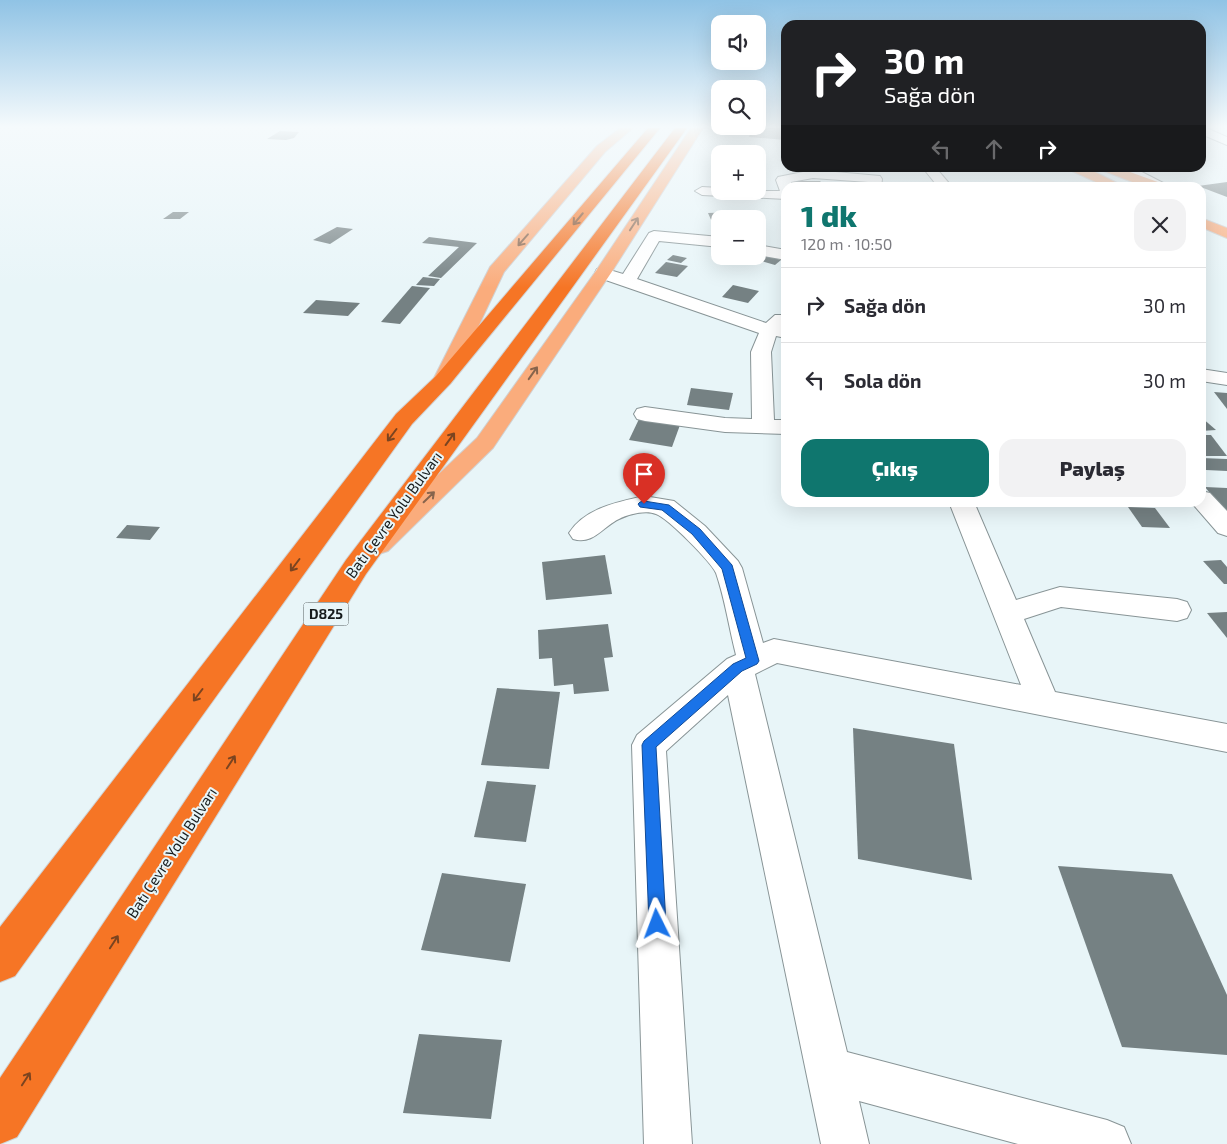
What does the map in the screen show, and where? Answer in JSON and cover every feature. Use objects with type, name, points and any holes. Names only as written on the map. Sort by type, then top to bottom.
[{"type":"highway","points":[[0,961],[404,419],[442,380],[609,181]]},
{"type":"highway","name":"Batı Çevre Yolu Bulvarı","points":[[0,1120],[356,566],[640,181]]},
{"type":"main road","points":[[442,380],[496,271],[573,181]]},
{"type":"main road","points":[[356,566],[485,443],[603,273],[662,181]]},
{"type":"main road","points":[[1206,224],[1227,233]]},
{"type":"street","points":[[702,191],[781,195]]},
{"type":"street","points":[[628,282],[654,236],[711,241]]},
{"type":"street","points":[[766,251],[781,254]]},
{"type":"street","points":[[603,273],[778,331],[761,352],[763,425]]},
{"type":"street","points":[[1206,376],[1227,379]]},
{"type":"street","points":[[645,414],[725,425],[781,427]]},
{"type":"street","points":[[582,533],[611,512],[644,504],[665,507],[696,532],[728,568],[745,664],[828,1070],[845,1144]]},
{"type":"street","points":[[1206,504],[1227,527]]},
{"type":"street","points":[[963,507],[1044,703]]},
{"type":"street","points":[[1007,614],[1060,597],[1178,610]]},
{"type":"street","points":[[668,1144],[649,745],[745,664],[774,650],[1227,738]]},
{"type":"street","points":[[828,1070],[1107,1144]]},
{"type":"building","points":[[791,181],[821,182],[792,182]]},
{"type":"building","points":[[1227,182],[1227,197],[1206,189],[1206,185]]},
{"type":"building","points":[[173,212],[189,212],[180,219],[163,219]]},
{"type":"building","points":[[337,227],[353,229],[330,244],[313,240]]},
{"type":"building","points":[[429,237],[477,243],[441,278],[428,276],[459,247],[422,243]]},
{"type":"building","points":[[673,255],[687,258],[681,263],[667,260]]},
{"type":"building","points":[[766,257],[781,260],[775,265],[766,262]]},
{"type":"building","points":[[666,262],[688,266],[677,277],[655,273]]},
{"type":"building","points":[[423,277],[440,279],[434,286],[416,285]]},
{"type":"building","points":[[733,285],[759,291],[748,303],[722,297]]},
{"type":"building","points":[[412,286],[430,288],[400,324],[381,322]]},
{"type":"building","points":[[316,300],[360,303],[348,316],[303,313]]},
{"type":"building","points":[[691,388],[733,393],[729,410],[687,405]]},
{"type":"building","points":[[1214,392],[1227,393],[1227,409]]},
{"type":"building","points":[[639,419],[680,425],[672,447],[629,440]]},
{"type":"building","points":[[1206,421],[1216,430],[1206,431]]},
{"type":"building","points":[[1206,435],[1211,435],[1227,456],[1206,456]]},
{"type":"building","points":[[1206,458],[1227,459],[1227,471],[1206,470]]},
{"type":"building","points":[[1206,487],[1227,488],[1227,514],[1206,488]]},
{"type":"building","points":[[1128,507],[1155,508],[1170,528],[1142,527]]},
{"type":"building","points":[[127,525],[160,527],[150,540],[116,538]]},
{"type":"building","points":[[605,555],[612,594],[546,600],[542,562]]},
{"type":"building","points":[[1221,560],[1227,567],[1227,584],[1224,584],[1203,561]]},
{"type":"building","points":[[1227,612],[1227,638],[1207,613]]},
{"type":"building","points":[[608,624],[613,657],[604,658],[609,691],[574,694],[573,684],[554,686],[552,658],[539,659],[538,630]]},
{"type":"building","points":[[497,688],[560,692],[549,769],[481,765]]},
{"type":"building","points":[[853,728],[954,744],[972,880],[858,859]]},
{"type":"building","points":[[487,781],[536,785],[526,842],[474,837]]},
{"type":"building","points":[[1058,866],[1172,874],[1227,995],[1227,1055],[1122,1047]]},
{"type":"building","points":[[442,873],[526,884],[510,962],[421,950]]},
{"type":"building","points":[[419,1034],[502,1040],[491,1119],[403,1113]]},
{"type":"route","points":[[644,504],[665,507],[696,532],[728,568],[753,661],[738,668],[649,745],[657,924]]}]
